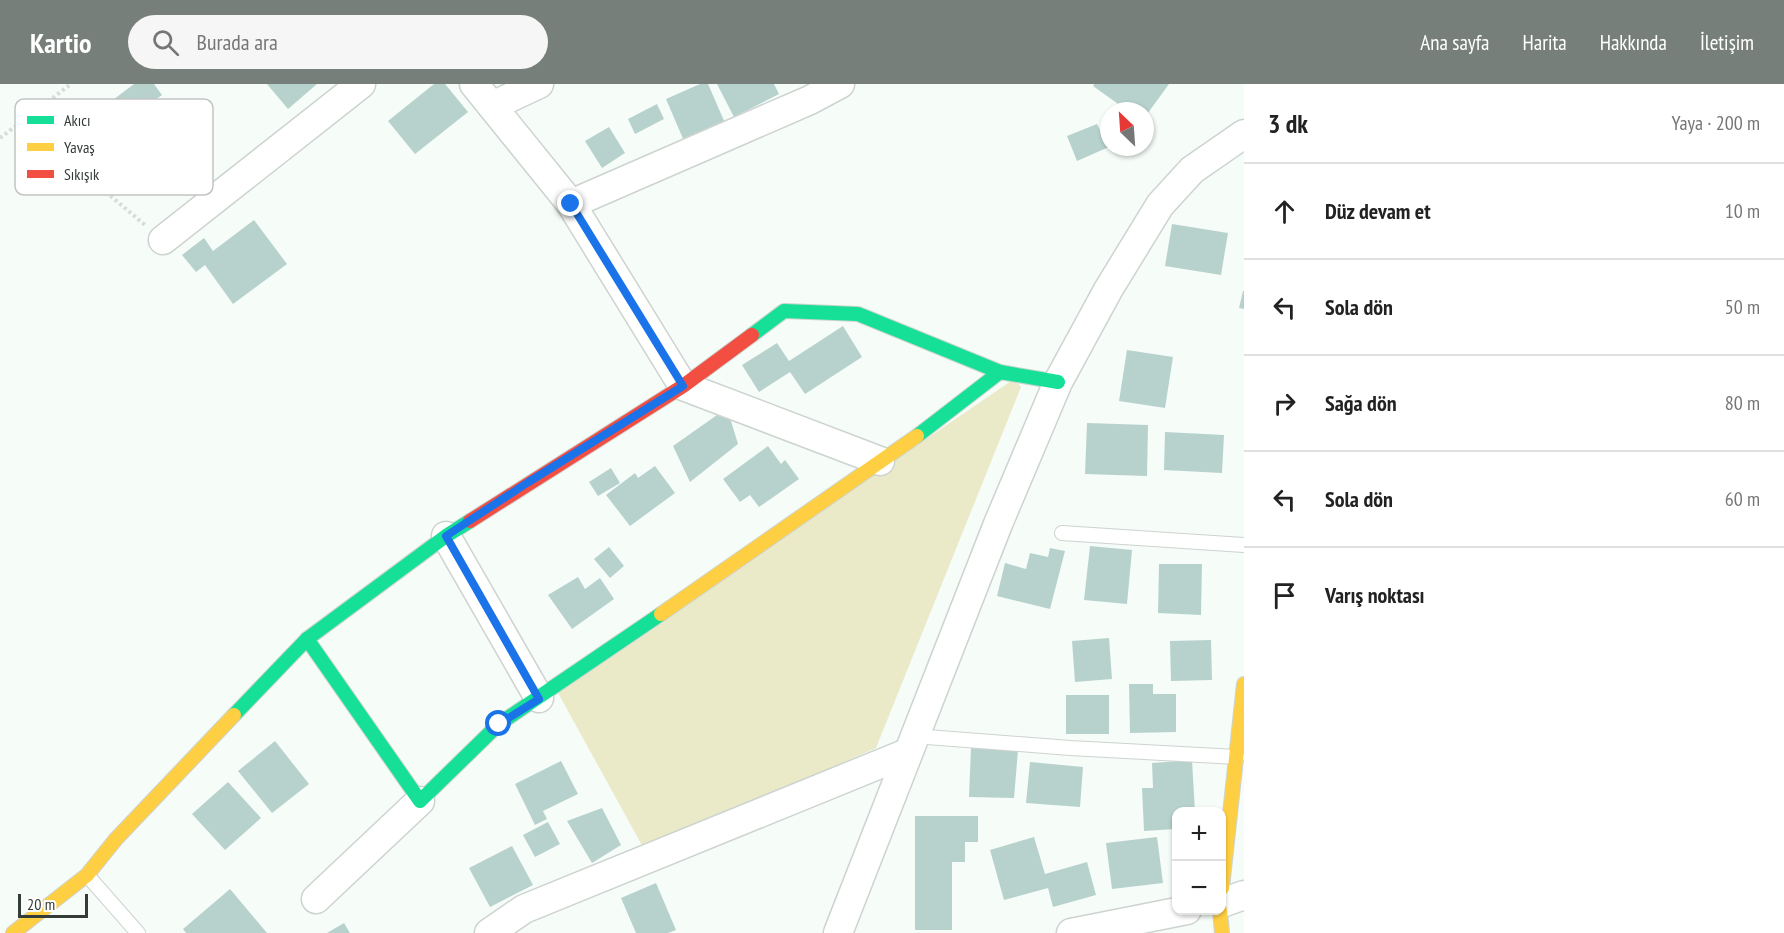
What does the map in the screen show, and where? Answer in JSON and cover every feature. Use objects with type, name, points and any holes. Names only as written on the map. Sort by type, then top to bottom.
[{"type":"street","points":[[163,240],[361,84]]},
{"type":"street","points":[[474,84],[571,204],[683,386],[880,461]]},
{"type":"street","points":[[492,106],[539,84]]},
{"type":"street","points":[[571,204],[840,84]]},
{"type":"street","points":[[838,933],[998,524],[1058,382],[1108,290],[1160,205],[1192,170],[1244,134]]},
{"type":"street","points":[[13,933],[87,875],[116,839],[307,639],[446,536],[683,386],[784,311],[858,314],[1000,372],[1058,382]]},
{"type":"street","points":[[316,899],[499,724],[539,699],[915,438],[1000,372]]},
{"type":"street","points":[[446,536],[539,699]]},
{"type":"street","points":[[307,639],[420,801]]},
{"type":"street","points":[[1224,861],[1244,684]]},
{"type":"street","points":[[489,933],[524,909],[911,744]]},
{"type":"street","points":[[1226,901],[1244,895]]},
{"type":"street","points":[[1071,933],[1172,913]]},
{"type":"street","points":[[1220,915],[1222,933]]},
{"type":"lane","points":[[1062,533],[1244,545]]},
{"type":"lane","points":[[911,744],[1070,748],[1237,757]]},
{"type":"lane","points":[[87,875],[138,933]]},
{"type":"path","points":[[52,99],[70,84]]},
{"type":"path","points":[[0,138],[15,127]]},
{"type":"path","points":[[110,195],[163,240]]},
{"type":"green space","points":[[1014,379],[1021,387],[876,748],[644,849],[557,691]]},
{"type":"building","points":[[134,84],[154,84],[162,95],[156,99],[114,99]]},
{"type":"building","points":[[267,84],[317,84],[288,109]]},
{"type":"building","points":[[434,84],[445,84],[468,112],[415,154],[388,121]]},
{"type":"building","points":[[700,84],[708,84],[725,123],[684,141],[666,99]]},
{"type":"building","points":[[717,84],[774,84],[779,94],[734,117]]},
{"type":"building","points":[[1094,84],[1169,84],[1154,105],[1154,102],[1115,102],[1093,86]]},
{"type":"building","points":[[657,104],[664,119],[635,134],[628,119]]},
{"type":"building","points":[[1097,124],[1100,130],[1100,151],[1077,161],[1067,136]]},
{"type":"building","points":[[609,127],[625,153],[602,168],[585,141]]},
{"type":"building","points":[[254,220],[287,264],[233,304],[205,265],[196,272],[182,255],[204,238],[213,251]]},
{"type":"building","points":[[1172,224],[1228,233],[1221,275],[1165,266]]},
{"type":"building","points":[[1244,291],[1244,309],[1239,308]]},
{"type":"building","points":[[843,326],[862,357],[805,394],[790,372],[759,392],[742,365],[777,343],[789,361]]},
{"type":"building","points":[[1127,350],[1173,357],[1165,408],[1119,401]]},
{"type":"building","points":[[727,408],[738,444],[690,482],[673,446]]},
{"type":"building","points":[[1087,423],[1148,425],[1147,476],[1085,474]]},
{"type":"building","points":[[1165,432],[1224,435],[1222,473],[1164,470]]},
{"type":"building","points":[[768,446],[781,464],[785,460],[799,479],[759,507],[750,495],[740,502],[723,479]]},
{"type":"building","points":[[655,466],[675,493],[630,526],[606,495],[635,473],[638,478]]},
{"type":"building","points":[[611,468],[620,483],[598,496],[589,482]]},
{"type":"building","points":[[1090,546],[1132,550],[1127,604],[1084,600]]},
{"type":"building","points":[[609,547],[624,566],[610,578],[594,559]]},
{"type":"building","points":[[1050,548],[1065,551],[1050,609],[997,596],[1005,563],[1026,569],[1030,553],[1048,557]]},
{"type":"building","points":[[1159,564],[1202,564],[1201,615],[1158,613]]},
{"type":"building","points":[[578,577],[585,589],[600,578],[614,599],[572,629],[548,595]]},
{"type":"building","points":[[1109,638],[1112,679],[1075,682],[1072,641]]},
{"type":"building","points":[[1211,640],[1212,680],[1171,681],[1170,641]]},
{"type":"building","points":[[1129,684],[1153,684],[1153,694],[1176,694],[1176,732],[1130,733]]},
{"type":"building","points":[[1066,695],[1109,695],[1109,734],[1066,734]]},
{"type":"building","points":[[275,741],[309,784],[272,813],[238,771]]},
{"type":"building","points":[[971,748],[1018,750],[1014,798],[969,797]]},
{"type":"building","points":[[1192,760],[1195,807],[1172,807],[1172,829],[1144,831],[1142,788],[1153,788],[1152,763]]},
{"type":"building","points":[[561,761],[578,794],[543,811],[547,819],[535,825],[515,784]]},
{"type":"building","points":[[1030,762],[1083,767],[1080,807],[1026,803]]},
{"type":"building","points":[[228,782],[261,818],[225,850],[192,814]]},
{"type":"building","points":[[602,808],[621,845],[592,863],[567,821]]},
{"type":"building","points":[[915,816],[978,816],[978,842],[965,842],[965,862],[952,862],[952,930],[915,930]]},
{"type":"building","points":[[548,822],[560,844],[535,857],[523,835]]},
{"type":"building","points":[[1034,837],[1045,874],[1087,862],[1096,895],[1053,907],[1048,888],[1004,900],[990,850]]},
{"type":"building","points":[[1157,837],[1163,883],[1112,889],[1106,843]]},
{"type":"building","points":[[512,846],[533,885],[490,907],[469,868]]},
{"type":"building","points":[[656,883],[676,930],[668,933],[636,933],[621,898]]},
{"type":"building","points":[[230,889],[267,933],[186,933],[183,929]]},
{"type":"building","points":[[344,923],[350,933],[327,933]]},
{"type":"traffic: fast","points":[[752,335],[784,311],[858,314],[1000,372],[1058,382]]},
{"type":"traffic: fast","points":[[917,436],[1000,372]]},
{"type":"traffic: fast","points":[[234,715],[307,639],[446,536],[470,521]]},
{"type":"traffic: fast","points":[[307,639],[420,801],[499,724],[661,614]]},
{"type":"traffic: slow","points":[[661,614],[917,436]]},
{"type":"traffic: slow","points":[[1225,861],[1244,684]]},
{"type":"traffic: slow","points":[[13,933],[87,875],[116,839],[234,715]]},
{"type":"traffic: slow","points":[[1220,915],[1222,933]]},
{"type":"traffic: jam","points":[[470,521],[683,386],[752,335]]},
{"type":"route","points":[[499,724],[539,699],[446,536],[683,386],[571,204]]}]
